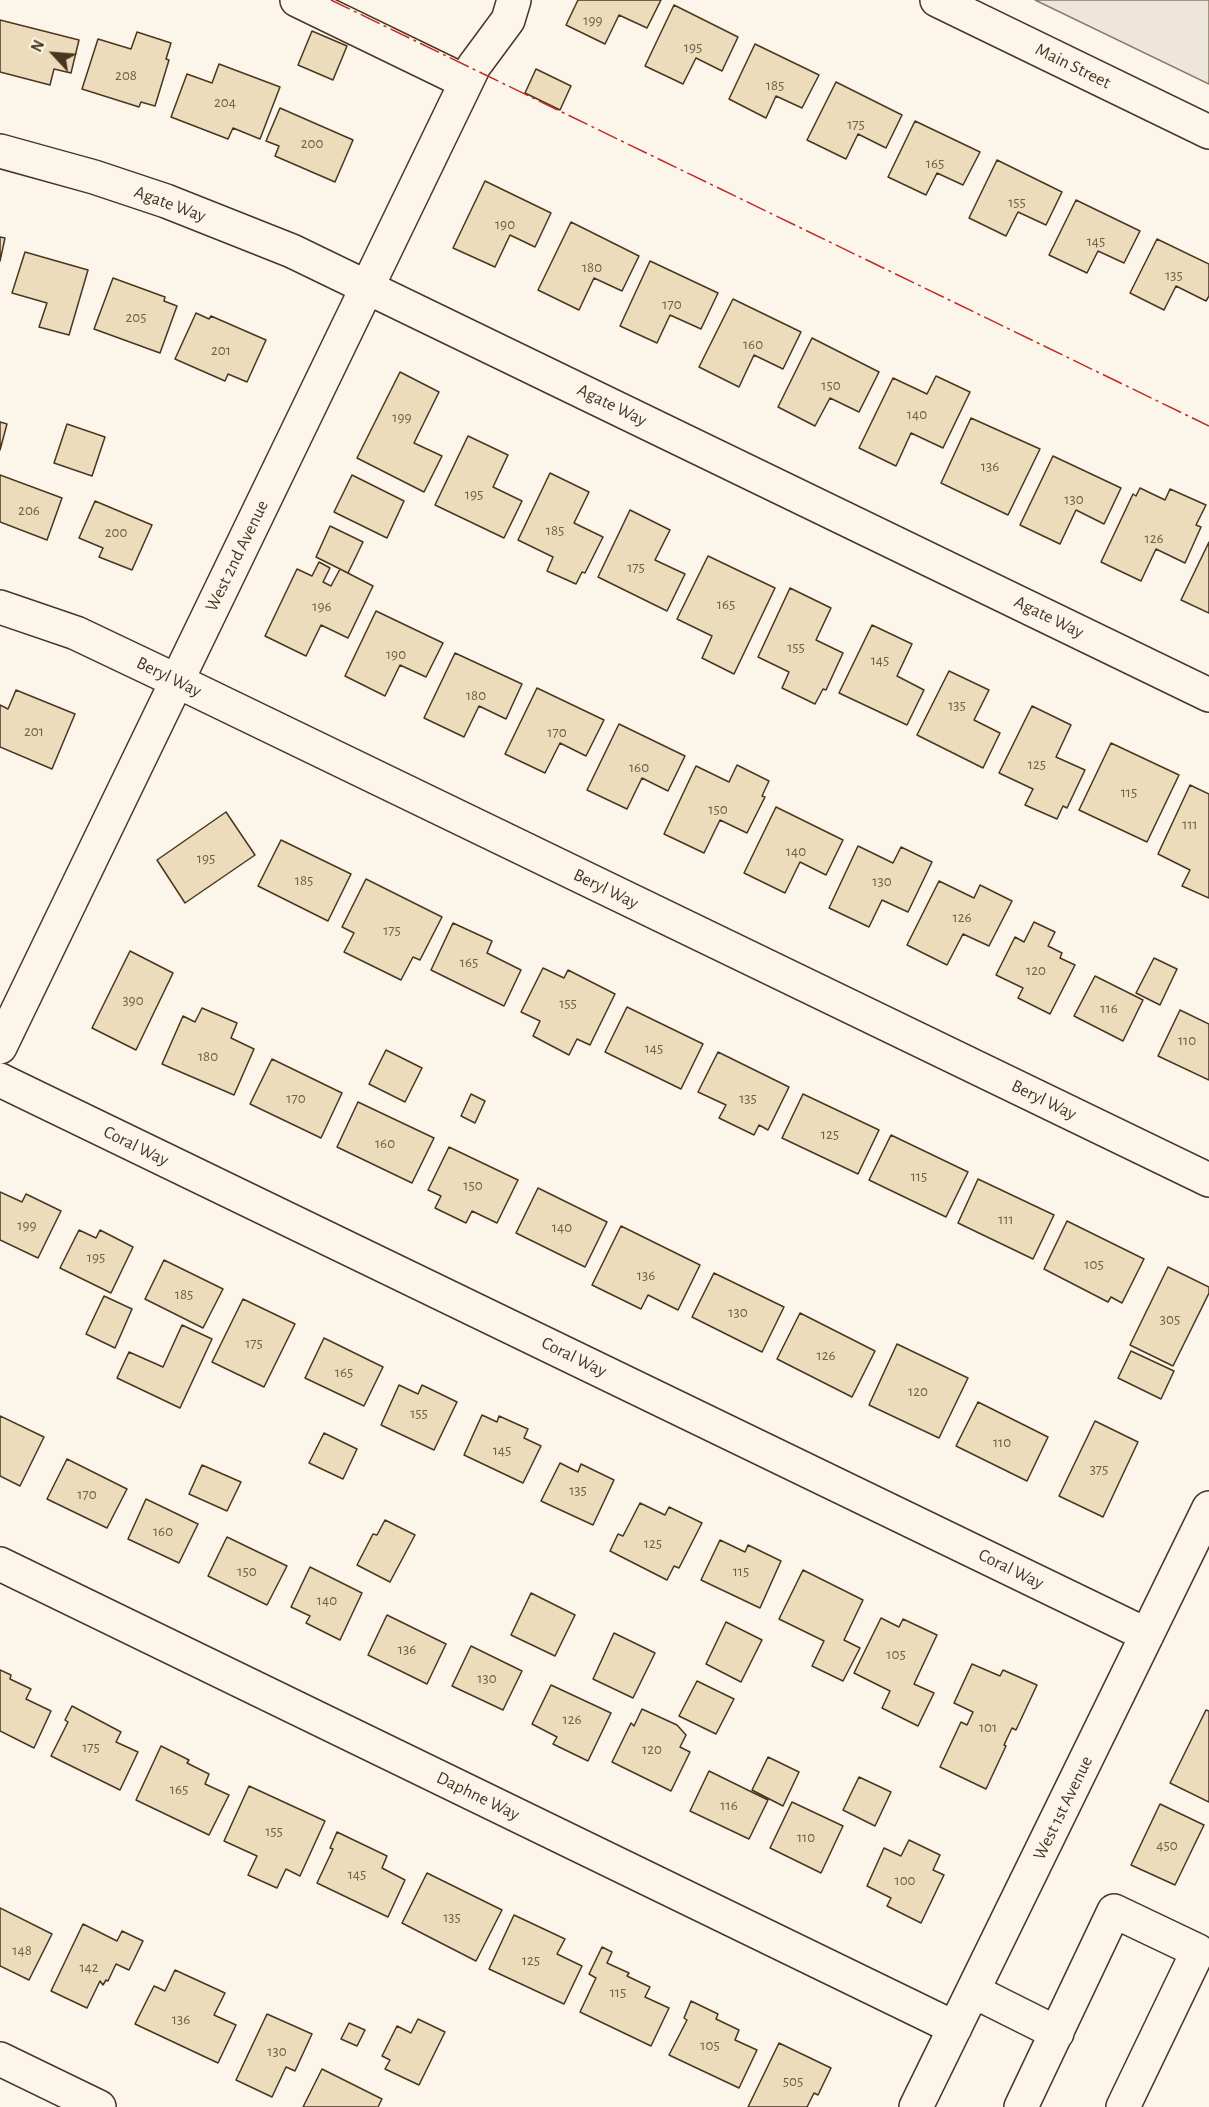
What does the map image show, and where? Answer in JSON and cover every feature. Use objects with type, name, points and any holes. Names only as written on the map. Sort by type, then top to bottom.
[{"type":"street","points":[[297,0],[470,74]]},
{"type":"street","name":"West 2nd Avenue","points":[[0,1047],[470,74],[489,11],[498,0]]},
{"type":"street","name":"West 2nd Avenue","points":[[470,74],[508,20],[514,0]]},
{"type":"street","name":"Main Street","points":[[937,0],[1209,132]]},
{"type":"street","name":"Agate Way","points":[[0,151],[94,177],[166,201],[292,251],[1209,695]]},
{"type":"street","name":"Beryl Way","points":[[0,607],[76,633],[1209,1180]]},
{"type":"street","name":"Coral Way","points":[[0,1080],[1147,1635]]},
{"type":"street","name":"West 1st Avenue","points":[[916,2107],[1209,1508]]},
{"type":"street","name":"Daphne Way","points":[[0,1564],[955,2028]]},
{"type":"street","points":[[1021,2107],[1114,1911],[1197,1952],[1123,2107]]},
{"type":"street","points":[[973,1991],[1057,2033]]},
{"type":"street","points":[[0,2059],[99,2107]]},
{"type":"shaded area","points":[[1035,0],[1209,0],[1209,84]]},
{"type":"building","points":[[578,0],[661,0],[647,28],[619,15],[605,44],[566,25]]},
{"type":"building","points":[[674,5],[738,37],[722,71],[696,58],[683,84],[645,66]]},
{"type":"building","points":[[0,20],[79,40],[71,73],[54,69],[50,85],[0,72]]},
{"type":"building","points":[[312,31],[347,46],[333,80],[298,65]]},
{"type":"building","points":[[137,32],[171,43],[166,59],[169,60],[155,106],[141,102],[139,107],[82,89],[98,39],[131,49]]},
{"type":"building","points":[[755,44],[819,75],[802,108],[776,96],[766,118],[729,99]]},
{"type":"building","points":[[219,64],[280,87],[260,139],[233,128],[228,139],[171,117],[187,74],[212,83]]},
{"type":"building","points":[[536,69],[571,86],[560,110],[525,93]]},
{"type":"building","points":[[836,82],[902,115],[886,148],[858,134],[846,159],[807,140]]},
{"type":"building","points":[[280,108],[353,140],[335,182],[275,156],[279,146],[266,141]]},
{"type":"building","points":[[915,121],[980,152],[963,185],[937,173],[926,195],[888,177]]},
{"type":"building","points":[[997,160],[1062,192],[1046,225],[1018,212],[1006,236],[969,218]]},
{"type":"building","points":[[485,181],[551,213],[535,247],[510,235],[495,267],[453,248]]},
{"type":"building","points":[[1076,200],[1140,231],[1124,263],[1098,251],[1087,273],[1049,255]]},
{"type":"building","points":[[571,222],[639,256],[622,291],[594,278],[579,310],[538,290]]},
{"type":"building","points":[[0,237],[5,238],[0,261]]},
{"type":"building","points":[[1157,239],[1209,264],[1209,296],[1206,301],[1176,286],[1164,310],[1130,293]]},
{"type":"building","points":[[25,252],[88,270],[69,335],[39,327],[47,303],[12,293]]},
{"type":"building","points":[[650,261],[718,293],[701,329],[670,315],[657,343],[620,326]]},
{"type":"building","points":[[113,278],[165,297],[164,301],[177,306],[160,353],[94,329]]},
{"type":"building","points":[[733,299],[801,332],[783,369],[754,355],[739,387],[699,367]]},
{"type":"building","points":[[196,313],[209,319],[211,316],[266,340],[247,382],[228,374],[225,381],[175,359]]},
{"type":"building","points":[[812,338],[879,372],[859,412],[830,398],[815,426],[778,407]]},
{"type":"building","points":[[400,372],[439,392],[414,443],[442,456],[424,492],[357,458]]},
{"type":"building","points":[[936,376],[970,392],[943,448],[911,433],[896,466],[859,448],[893,378],[927,394]]},
{"type":"building","points":[[971,418],[1040,449],[1008,515],[941,483]]},
{"type":"building","points":[[0,422],[7,424],[0,450]]},
{"type":"building","points":[[67,424],[105,437],[92,476],[54,463]]},
{"type":"building","points":[[468,436],[508,455],[493,487],[522,501],[504,538],[435,505]]},
{"type":"building","points":[[1053,456],[1121,488],[1104,524],[1076,510],[1060,544],[1020,525]]},
{"type":"building","points":[[550,473],[589,492],[574,523],[603,537],[585,573],[582,572],[576,584],[547,571],[553,557],[518,540]]},
{"type":"building","points":[[0,475],[62,498],[47,540],[0,522]]},
{"type":"building","points":[[352,475],[404,501],[387,538],[334,512]]},
{"type":"building","points":[[1140,488],[1165,500],[1170,489],[1206,505],[1196,525],[1201,527],[1185,563],[1156,549],[1141,581],[1101,562],[1133,494],[1136,496]]},
{"type":"building","points":[[95,501],[152,525],[132,570],[99,557],[103,548],[79,538]]},
{"type":"building","points":[[630,510],[670,530],[655,560],[685,574],[667,611],[598,577]]},
{"type":"building","points":[[330,526],[363,542],[348,573],[316,557]]},
{"type":"building","points":[[1209,542],[1209,613],[1181,600]]},
{"type":"building","points":[[708,556],[775,588],[734,674],[702,658],[712,636],[677,619]]},
{"type":"building","points":[[319,562],[330,568],[323,582],[331,586],[340,569],[373,586],[348,638],[321,625],[306,656],[265,636],[297,569],[312,576]]},
{"type":"building","points":[[790,588],[831,608],[816,640],[843,653],[826,690],[823,689],[815,704],[782,688],[789,672],[758,657]]},
{"type":"building","points":[[376,611],[443,643],[426,677],[400,665],[385,696],[345,676]]},
{"type":"building","points":[[872,625],[912,644],[897,676],[924,690],[907,725],[839,693]]},
{"type":"building","points":[[455,653],[522,684],[506,719],[479,706],[464,737],[424,718]]},
{"type":"building","points":[[949,671],[989,690],[974,720],[1000,733],[983,768],[917,735]]},
{"type":"building","points":[[537,688],[604,720],[586,756],[560,743],[545,773],[505,754]]},
{"type":"building","points":[[16,690],[75,714],[52,769],[0,747],[0,705],[8,709]]},
{"type":"building","points":[[1032,706],[1071,725],[1056,757],[1085,770],[1067,808],[1063,806],[1057,819],[1025,805],[1033,789],[999,773]]},
{"type":"building","points":[[619,724],[685,756],[668,791],[642,778],[627,809],[587,790]]},
{"type":"building","points":[[1111,743],[1179,775],[1147,842],[1079,810]]},
{"type":"building","points":[[737,765],[769,781],[762,796],[765,797],[747,833],[720,820],[704,853],[664,834],[696,766],[729,782]]},
{"type":"building","points":[[1190,785],[1209,794],[1209,898],[1182,886],[1190,870],[1158,854]]},
{"type":"building","points":[[776,807],[843,840],[826,875],[800,862],[785,893],[744,873]]},
{"type":"building","points":[[226,812],[255,855],[185,903],[157,860]]},
{"type":"building","points":[[281,840],[351,874],[328,921],[258,886]]},
{"type":"building","points":[[858,846],[893,863],[901,847],[932,862],[908,912],[882,900],[869,927],[829,908]]},
{"type":"building","points":[[366,879],[442,917],[420,960],[413,957],[401,980],[344,952],[354,933],[342,927]]},
{"type":"building","points":[[939,881],[974,898],[980,885],[1012,901],[989,946],[963,934],[947,965],[907,945]]},
{"type":"building","points":[[1034,922],[1055,932],[1048,946],[1062,953],[1060,958],[1075,965],[1050,1014],[1018,998],[1023,988],[996,975],[1015,937],[1024,942]]},
{"type":"building","points":[[453,923],[492,941],[487,953],[521,970],[504,1006],[431,970]]},
{"type":"building","points":[[130,951],[173,973],[136,1050],[92,1028]]},
{"type":"building","points":[[1154,958],[1177,969],[1160,1005],[1136,993]]},
{"type":"building","points":[[543,968],[564,978],[568,970],[615,994],[590,1045],[577,1039],[569,1055],[533,1036],[540,1021],[521,1012]]},
{"type":"building","points":[[1095,976],[1143,1000],[1123,1041],[1074,1016]]},
{"type":"building","points":[[627,1007],[703,1044],[681,1089],[605,1052]]},
{"type":"building","points":[[202,1008],[237,1023],[231,1038],[254,1049],[234,1095],[162,1064],[183,1016],[195,1022]]},
{"type":"building","points":[[1180,1010],[1209,1024],[1209,1080],[1158,1056]]},
{"type":"building","points":[[386,1050],[422,1068],[405,1102],[369,1084]]},
{"type":"building","points":[[718,1052],[789,1087],[768,1130],[759,1125],[754,1135],[719,1118],[726,1105],[698,1092]]},
{"type":"building","points":[[272,1059],[342,1093],[321,1138],[250,1104]]},
{"type":"building","points":[[471,1094],[485,1101],[475,1123],[461,1116]]},
{"type":"building","points":[[803,1094],[879,1130],[858,1174],[782,1138]]},
{"type":"building","points":[[358,1102],[434,1138],[412,1183],[337,1147]]},
{"type":"building","points":[[891,1135],[968,1172],[946,1217],[869,1180]]},
{"type":"building","points":[[449,1147],[518,1180],[497,1223],[472,1211],[466,1223],[435,1208],[441,1196],[428,1190]]},
{"type":"building","points":[[978,1179],[1054,1215],[1033,1259],[958,1223]]},
{"type":"building","points":[[538,1188],[607,1222],[585,1267],[516,1233]]},
{"type":"building","points":[[0,1192],[22,1202],[26,1194],[61,1211],[38,1258],[0,1240]]},
{"type":"building","points":[[1067,1221],[1144,1259],[1122,1303],[1111,1297],[1108,1302],[1044,1269]]},
{"type":"building","points":[[621,1226],[700,1265],[678,1310],[648,1295],[641,1309],[592,1285]]},
{"type":"building","points":[[79,1230],[96,1238],[100,1230],[133,1247],[111,1293],[60,1268]]},
{"type":"building","points":[[164,1260],[223,1289],[203,1328],[145,1299]]},
{"type":"building","points":[[1168,1267],[1209,1287],[1209,1293],[1173,1366],[1130,1345]]},
{"type":"building","points":[[714,1273],[784,1307],[762,1352],[692,1317]]},
{"type":"building","points":[[104,1296],[132,1309],[115,1348],[86,1334]]},
{"type":"building","points":[[243,1299],[295,1324],[264,1387],[212,1362]]},
{"type":"building","points":[[800,1313],[875,1351],[852,1397],[777,1359]]},
{"type":"building","points":[[182,1325],[212,1339],[180,1408],[117,1378],[129,1352],[163,1367]]},
{"type":"building","points":[[324,1338],[383,1367],[364,1406],[305,1378]]},
{"type":"building","points":[[897,1344],[968,1378],[939,1438],[869,1405]]},
{"type":"building","points":[[1131,1351],[1174,1371],[1161,1399],[1118,1378]]},
{"type":"building","points":[[399,1385],[418,1394],[422,1385],[457,1402],[434,1450],[381,1425]]},
{"type":"building","points":[[978,1402],[1048,1437],[1027,1481],[956,1446]]},
{"type":"building","points":[[482,1415],[497,1422],[499,1416],[528,1429],[524,1438],[541,1446],[523,1483],[464,1455]]},
{"type":"building","points":[[0,1416],[44,1437],[20,1486],[0,1476]]},
{"type":"building","points":[[1095,1421],[1138,1442],[1103,1517],[1059,1496]]},
{"type":"building","points":[[324,1433],[357,1449],[343,1479],[309,1463]]},
{"type":"building","points":[[67,1459],[127,1489],[107,1528],[47,1499]]},
{"type":"building","points":[[560,1463],[578,1472],[581,1464],[614,1480],[593,1525],[541,1501]]},
{"type":"building","points":[[202,1465],[241,1482],[227,1511],[189,1494]]},
{"type":"building","points":[[146,1499],[198,1524],[179,1563],[128,1539]]},
{"type":"building","points":[[640,1503],[665,1515],[669,1507],[702,1523],[679,1568],[674,1566],[667,1580],[610,1551],[618,1534],[623,1536]]},
{"type":"building","points":[[385,1520],[415,1535],[390,1582],[357,1565],[373,1534],[377,1535]]},
{"type":"building","points":[[227,1537],[287,1566],[267,1605],[208,1576]]},
{"type":"building","points":[[720,1540],[745,1552],[748,1545],[781,1561],[760,1608],[701,1580]]},
{"type":"building","points":[[310,1567],[362,1593],[340,1640],[306,1623],[310,1616],[291,1607]]},
{"type":"building","points":[[803,1570],[863,1600],[844,1640],[860,1648],[843,1681],[812,1666],[824,1641],[779,1619]]},
{"type":"building","points":[[531,1593],[575,1615],[555,1656],[511,1635]]},
{"type":"building","points":[[387,1615],[446,1644],[427,1684],[368,1655]]},
{"type":"building","points":[[881,1618],[899,1627],[903,1619],[937,1635],[914,1684],[934,1693],[918,1726],[882,1708],[890,1691],[854,1673]]},
{"type":"building","points":[[726,1622],[762,1640],[741,1682],[706,1664]]},
{"type":"building","points":[[614,1633],[655,1653],[633,1698],[593,1679]]},
{"type":"building","points":[[471,1646],[522,1671],[503,1710],[452,1686]]},
{"type":"building","points":[[972,1664],[1000,1676],[1003,1670],[1037,1685],[1016,1730],[1012,1728],[986,1789],[940,1767],[961,1722],[967,1725],[973,1712],[954,1703]]},
{"type":"building","points":[[0,1670],[11,1675],[10,1679],[31,1689],[26,1699],[51,1711],[34,1748],[0,1731]]},
{"type":"building","points":[[697,1681],[734,1699],[716,1734],[679,1716]]},
{"type":"building","points":[[551,1685],[611,1713],[588,1761],[553,1744],[557,1737],[532,1724]]},
{"type":"building","points":[[72,1706],[121,1732],[116,1742],[138,1752],[120,1790],[51,1756],[68,1722],[65,1720]]},
{"type":"building","points":[[642,1709],[677,1725],[686,1735],[680,1747],[690,1752],[671,1791],[612,1762],[631,1723],[634,1726]]},
{"type":"building","points":[[1206,1710],[1209,1711],[1209,1802],[1170,1783]]},
{"type":"building","points":[[161,1746],[189,1760],[187,1763],[209,1774],[205,1784],[229,1795],[209,1835],[136,1800]]},
{"type":"building","points":[[768,1757],[799,1772],[783,1806],[752,1790]]},
{"type":"building","points":[[709,1771],[768,1800],[749,1839],[690,1811]]},
{"type":"building","points":[[859,1777],[891,1792],[875,1826],[843,1810]]},
{"type":"building","points":[[249,1786],[325,1821],[300,1876],[286,1869],[277,1888],[248,1875],[257,1856],[224,1841]]},
{"type":"building","points":[[792,1802],[843,1826],[821,1873],[770,1848]]},
{"type":"building","points":[[1160,1804],[1204,1825],[1175,1885],[1131,1865]]},
{"type":"building","points":[[337,1832],[387,1856],[382,1868],[405,1880],[388,1917],[317,1883],[333,1849],[330,1848]]},
{"type":"building","points":[[909,1840],[940,1855],[933,1870],[944,1875],[921,1923],[887,1906],[891,1898],[867,1886],[884,1848],[901,1856]]},
{"type":"building","points":[[427,1873],[502,1910],[476,1961],[402,1923]]},
{"type":"building","points":[[0,1908],[52,1934],[29,1980],[0,1966]]},
{"type":"building","points":[[514,1915],[565,1939],[557,1954],[582,1966],[564,2004],[489,1969]]},
{"type":"building","points":[[83,1924],[117,1941],[122,1931],[143,1941],[129,1970],[116,1964],[108,1981],[106,1980],[103,1985],[100,1981],[87,2008],[51,1991]]},
{"type":"building","points":[[602,1947],[612,1952],[607,1963],[629,1973],[627,1976],[650,1987],[645,1997],[669,2008],[651,2046],[580,2012],[596,1978],[589,1974]]},
{"type":"building","points":[[175,1970],[225,1993],[214,2015],[236,2025],[218,2063],[135,2024],[154,1986],[165,1991]]},
{"type":"building","points":[[691,2001],[718,2014],[716,2019],[739,2030],[735,2040],[757,2050],[739,2088],[669,2055],[687,2020],[684,2018]]},
{"type":"building","points":[[267,2014],[312,2034],[295,2071],[286,2067],[272,2097],[236,2080]]},
{"type":"building","points":[[418,2019],[445,2032],[419,2085],[385,2069],[390,2060],[382,2056],[397,2026],[411,2033]]},
{"type":"building","points":[[349,2023],[365,2030],[357,2046],[341,2039]]},
{"type":"building","points":[[779,2043],[831,2068],[818,2095],[814,2093],[807,2107],[748,2107]]},
{"type":"building","points":[[322,2069],[382,2099],[378,2107],[303,2107]]},
{"type":"power","points":[[331,0],[1209,426]]}]
